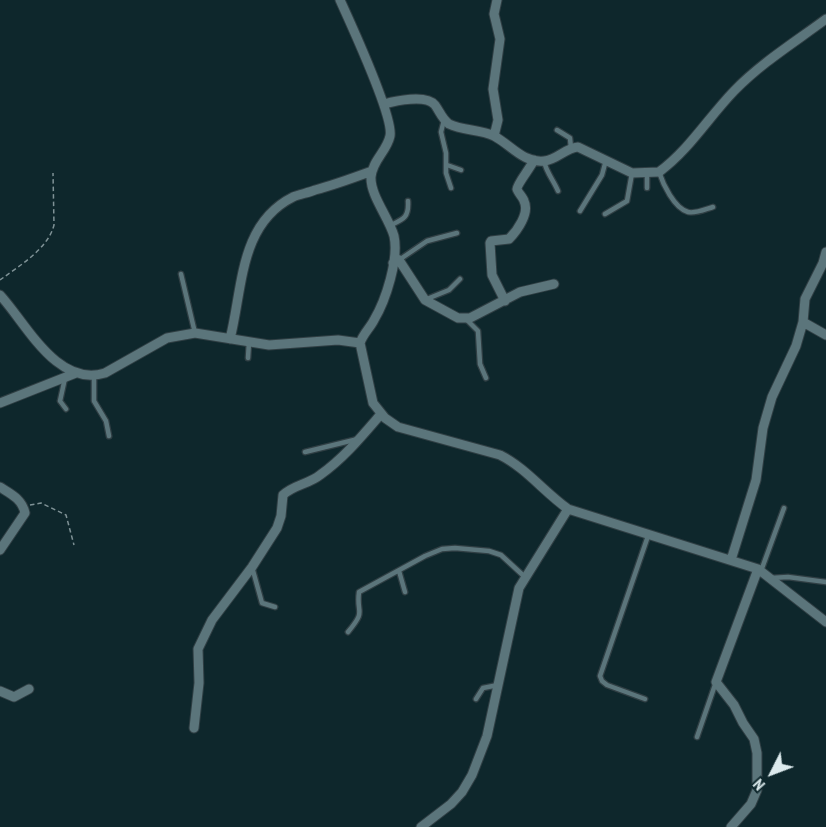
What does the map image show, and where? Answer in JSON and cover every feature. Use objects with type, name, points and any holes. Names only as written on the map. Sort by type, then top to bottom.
[{"type":"street","points":[[340,0],[389,118],[390,138],[372,171],[371,178],[373,189],[391,225],[396,248],[396,262],[380,307],[360,343],[373,403],[381,414],[398,427],[500,455],[514,462],[568,509],[759,570],[826,622]]},
{"type":"street","points":[[494,136],[498,120],[493,89],[500,39],[494,14],[497,0]]},
{"type":"street","points":[[384,104],[403,99],[429,101],[434,104],[444,120],[453,126],[494,136],[523,156],[534,160],[544,161],[578,147],[632,173],[658,172],[694,140],[741,85],[765,64],[826,19]]},
{"type":"street","points":[[505,301],[492,275],[490,243],[509,239],[519,226],[526,205],[517,186],[529,171],[534,160]]},
{"type":"street","points":[[231,339],[239,286],[249,247],[261,223],[273,211],[295,196],[372,171]]},
{"type":"street","points":[[731,560],[756,480],[762,428],[772,397],[796,346],[803,322],[805,299],[826,252]]},
{"type":"street","points":[[396,262],[424,300],[458,318],[466,319],[520,292],[554,284]]},
{"type":"street","points":[[0,295],[56,362],[76,373],[94,376],[105,373],[166,338],[195,333],[269,345],[338,340],[360,343]]},
{"type":"street","points":[[803,322],[826,335]]},
{"type":"street","points":[[0,403],[76,373]]},
{"type":"street","points":[[194,728],[199,683],[198,649],[212,620],[252,567],[280,523],[283,495],[318,477],[346,453],[381,414]]},
{"type":"street","points":[[0,487],[17,498],[24,507],[25,513],[0,550]]},
{"type":"street","points":[[421,827],[451,804],[462,792],[472,775],[486,736],[518,593],[568,509]]},
{"type":"street","points":[[731,827],[747,809],[757,790],[757,753],[754,739],[742,723],[734,705],[716,682],[759,570]]},
{"type":"street","points":[[0,691],[14,697],[29,689]]},
{"type":"lane","points":[[444,120],[441,132],[447,165],[446,173],[451,188]]},
{"type":"lane","points":[[557,130],[570,138],[571,148]]},
{"type":"lane","points":[[580,211],[598,184],[606,160]]},
{"type":"lane","points":[[544,161],[545,169],[558,191]]},
{"type":"lane","points":[[447,165],[460,170]]},
{"type":"lane","points":[[658,172],[667,192],[685,210],[692,213],[713,207]]},
{"type":"lane","points":[[605,214],[627,201],[632,173]]},
{"type":"lane","points":[[646,188],[647,173]]},
{"type":"lane","points":[[391,225],[406,216],[408,201]]},
{"type":"lane","points":[[396,262],[427,241],[457,233]]},
{"type":"lane","points":[[181,274],[195,333]]},
{"type":"lane","points":[[424,300],[449,290],[460,279]]},
{"type":"lane","points":[[466,319],[478,331],[480,364],[486,378]]},
{"type":"lane","points":[[248,358],[249,342]]},
{"type":"lane","points":[[94,376],[94,401],[106,421],[109,436]]},
{"type":"lane","points":[[65,378],[60,401],[66,409]]},
{"type":"lane","points":[[305,452],[360,438]]},
{"type":"lane","points":[[759,570],[784,508]]},
{"type":"lane","points":[[645,699],[607,684],[600,676],[648,536]]},
{"type":"lane","points":[[348,632],[361,614],[359,591],[442,549],[489,551],[501,555],[526,578]]},
{"type":"lane","points":[[252,567],[261,603],[275,607]]},
{"type":"lane","points":[[399,571],[405,592]]},
{"type":"lane","points":[[771,578],[788,577],[826,582]]},
{"type":"lane","points":[[697,737],[716,682]]},
{"type":"lane","points":[[476,699],[483,688],[498,685]]},
{"type":"path","points":[[0,280],[29,258],[52,233],[53,173]]},
{"type":"path","points":[[24,507],[41,503],[66,514],[74,545]]}]
